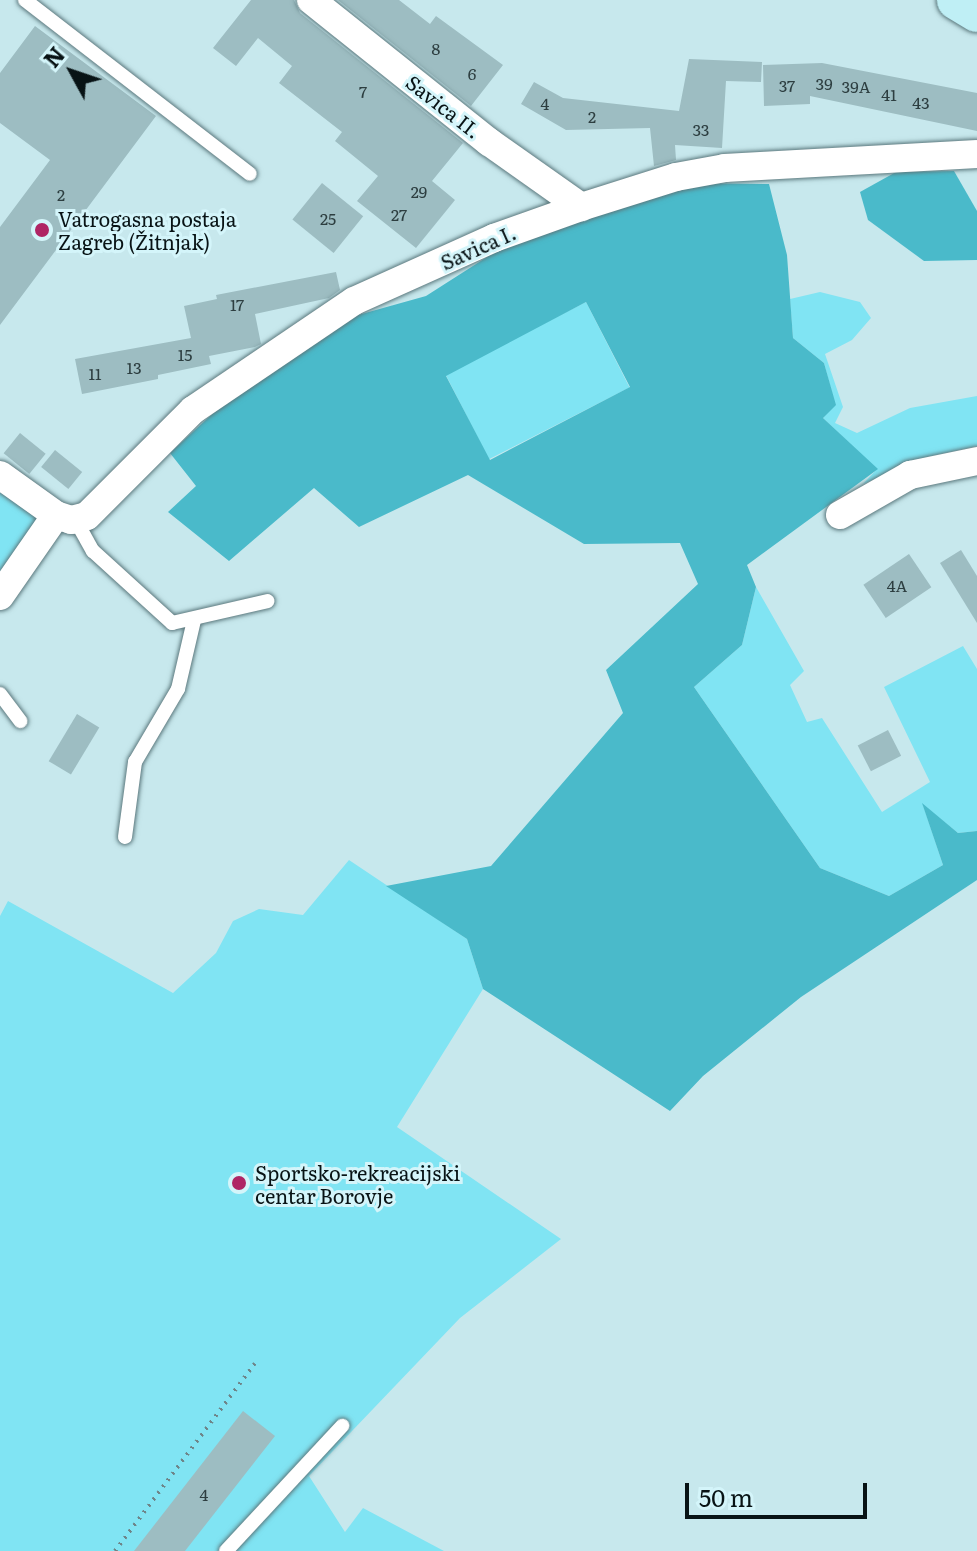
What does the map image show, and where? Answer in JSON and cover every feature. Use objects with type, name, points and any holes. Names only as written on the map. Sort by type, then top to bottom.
[{"type":"street","name":"Savica II.","points":[[311,0],[489,142],[581,207]]},
{"type":"street","points":[[957,0],[977,12]]},
{"type":"street","name":"Savica I.","points":[[0,596],[66,517],[100,507],[160,441],[227,383],[354,301],[494,238],[676,177],[725,168],[977,154]]},
{"type":"street","points":[[840,515],[910,475],[977,461]]},
{"type":"street","points":[[0,475],[66,517]]},
{"type":"lane","points":[[25,0],[250,174]]},
{"type":"lane","points":[[66,517],[93,551],[172,623],[268,601]]},
{"type":"lane","points":[[125,837],[135,762],[178,689],[194,620]]},
{"type":"lane","points":[[0,694],[20,721]]},
{"type":"lane","points":[[226,1551],[342,1426]]},
{"type":"path","points":[[115,1551],[255,1363]]},
{"type":"shaded area","points":[[954,171],[977,211],[977,260],[924,261],[868,220],[860,192],[896,172]]},
{"type":"shaded area","points":[[684,183],[769,184],[787,255],[793,338],[824,363],[836,405],[823,418],[878,469],[747,565],[756,587],[742,645],[694,687],[820,868],[889,896],[943,865],[922,803],[958,833],[977,831],[977,880],[801,997],[703,1076],[670,1111],[483,989],[467,939],[386,886],[491,866],[623,713],[606,670],[698,584],[680,543],[584,544],[468,475],[359,527],[314,488],[229,561],[168,512],[196,486],[170,453],[234,394],[308,344],[358,315],[426,296],[523,234]],"holes":[[[586,302],[630,387],[490,460],[446,376]]]},
{"type":"shaded area","points":[[820,292],[860,302],[871,318],[852,340],[825,354],[843,407],[835,423],[857,433],[910,408],[977,396],[977,446],[927,457],[863,484],[877,469],[823,418],[835,404],[824,363],[793,338],[790,299]]},
{"type":"shaded area","points":[[586,302],[630,388],[489,459],[445,374]]},
{"type":"shaded area","points":[[0,490],[39,515],[0,576]]},
{"type":"shaded area","points":[[756,587],[804,671],[790,685],[807,722],[822,718],[882,812],[930,782],[884,687],[963,646],[977,669],[977,831],[958,833],[923,805],[943,865],[889,896],[820,868],[694,687],[742,645]]},
{"type":"shaded area","name":"Sportsko-rekreacijski centar Borovje","points":[[349,860],[467,939],[483,989],[397,1127],[561,1239],[460,1318],[309,1476],[345,1532],[363,1508],[444,1551],[0,1551],[0,916],[8,901],[173,993],[216,953],[233,921],[259,909],[303,915]]},
{"type":"building","points":[[251,0],[294,0],[300,13],[463,143],[432,181],[455,200],[416,248],[357,201],[378,176],[335,141],[342,132],[279,83],[292,66],[258,38],[236,66],[213,48]]},
{"type":"building","points":[[338,0],[399,0],[430,24],[436,16],[503,65],[471,106]]},
{"type":"building","points":[[35,26],[156,116],[0,325],[0,227],[50,160],[0,123],[0,73]]},
{"type":"building","points":[[689,59],[762,62],[761,82],[726,81],[722,148],[675,145],[676,160],[654,166],[650,128],[566,130],[521,104],[534,82],[563,98],[679,111]]},
{"type":"building","points":[[822,63],[977,93],[977,131],[810,96],[810,104],[764,106],[763,65]]},
{"type":"building","points":[[322,183],[363,216],[334,253],[292,220]]},
{"type":"building","points":[[336,272],[340,290],[329,298],[255,314],[261,344],[255,347],[209,356],[211,364],[158,375],[158,379],[82,394],[75,359],[191,338],[184,306],[217,299],[216,295]]},
{"type":"building","points":[[20,433],[46,454],[29,474],[4,453]]},
{"type":"building","points":[[55,450],[82,472],[68,489],[41,467]]},
{"type":"building","points":[[961,550],[977,576],[977,623],[940,563]]},
{"type":"building","points":[[909,554],[931,587],[886,618],[863,585]]},
{"type":"building","points":[[77,714],[99,727],[71,775],[49,761]]},
{"type":"building","points":[[888,730],[901,756],[871,771],[858,745]]},
{"type":"building","points":[[243,1411],[275,1436],[185,1551],[134,1551]]},
{"type":"place","name":"Vatrogasna postaja Zagreb (Žitnjak)","points":[[42,230]]},
{"type":"place","name":"Sportsko-rekreacijski centar Borovje","points":[[239,1183]]}]
